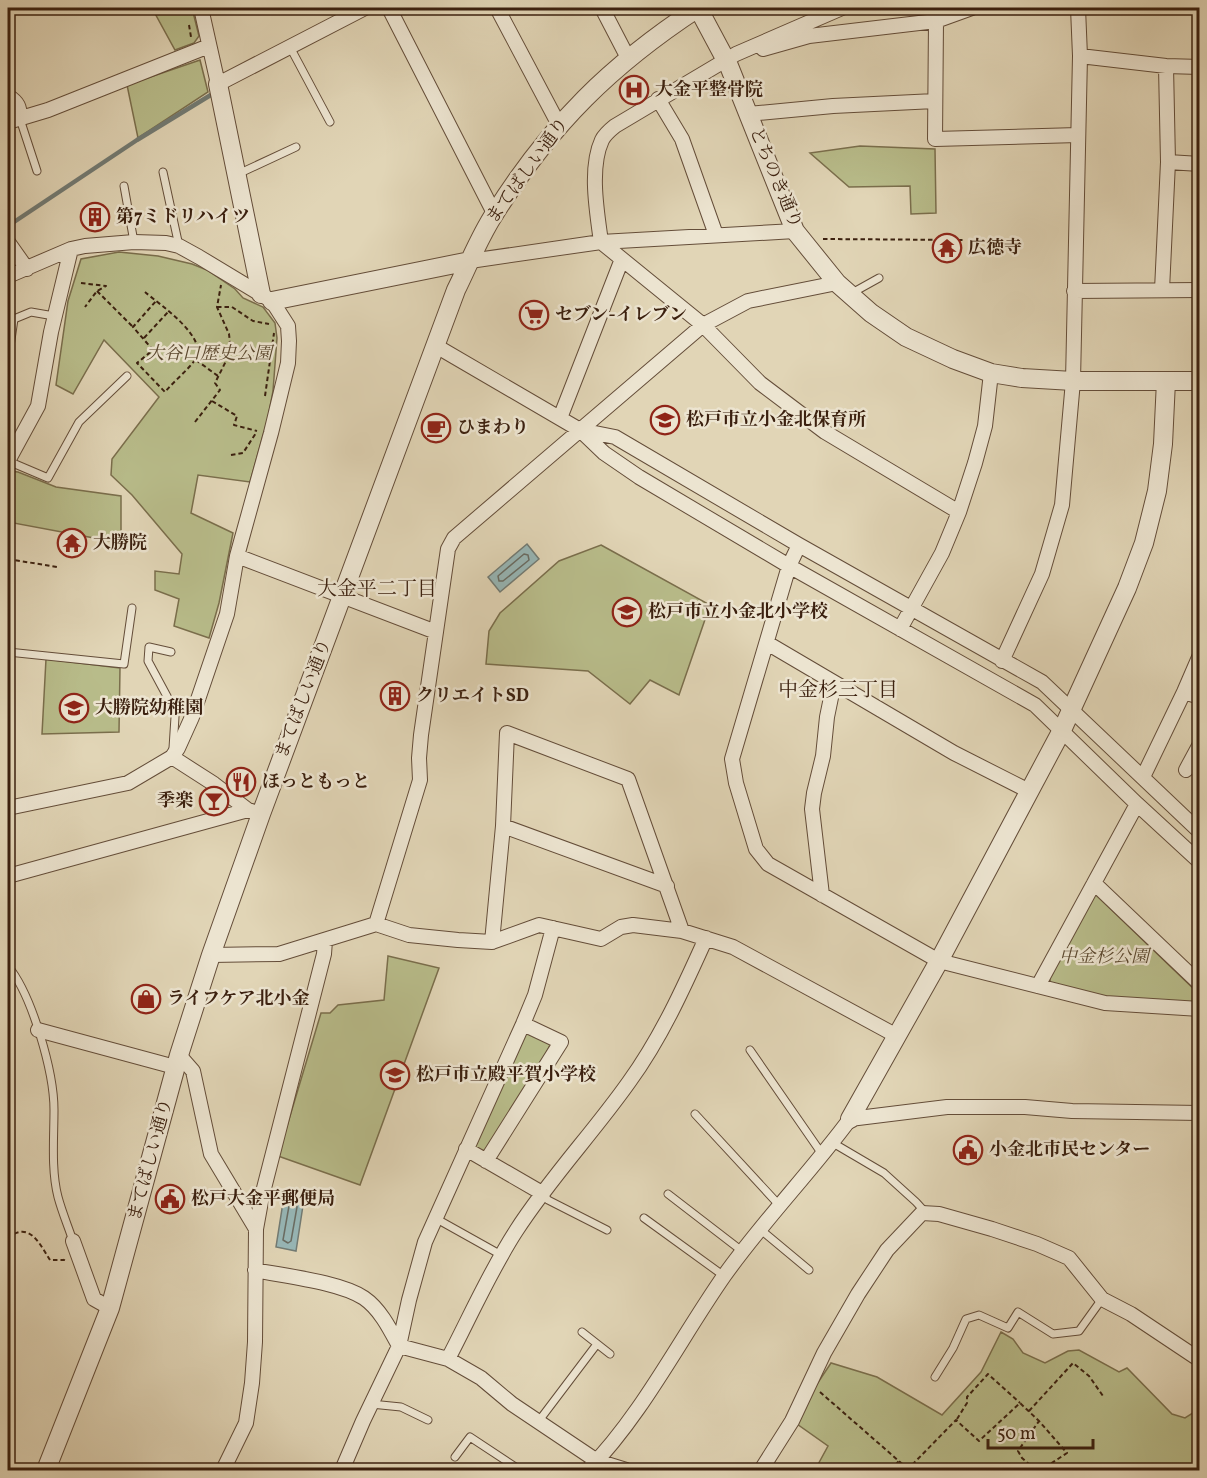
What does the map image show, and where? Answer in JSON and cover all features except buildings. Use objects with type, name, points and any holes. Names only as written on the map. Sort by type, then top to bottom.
[{"type":"street","points":[[201,8],[266,303]]},
{"type":"street","points":[[218,84],[364,8]]},
{"type":"street","points":[[389,8],[494,213]]},
{"type":"street","points":[[496,8],[559,125]]},
{"type":"street","points":[[602,8],[628,58]]},
{"type":"street","name":"まてばしい通り","points":[[46,1470],[110,1308],[177,1061],[254,812],[342,596],[456,290],[494,213],[559,125],[592,90],[628,58],[698,8]]},
{"type":"street","name":"とちのき通り","points":[[698,8],[731,57],[748,114],[795,231],[844,288],[872,313],[906,337],[953,359],[991,373],[1022,378],[1073,381],[1200,381]]},
{"type":"street","points":[[842,8],[731,57],[658,99],[615,126],[603,137],[597,155],[595,201],[601,242],[703,325],[760,383],[825,432],[959,512]]},
{"type":"street","points":[[731,57],[809,36],[936,21],[972,8]]},
{"type":"street","points":[[1002,661],[1042,574],[1062,505],[1073,381],[1080,56],[1078,8]]},
{"type":"street","points":[[936,21],[935,139],[1078,135]]},
{"type":"street","points":[[14,120],[209,46]]},
{"type":"street","points":[[1080,56],[1166,66],[1200,67]]},
{"type":"street","points":[[1162,290],[1168,162],[1166,66]]},
{"type":"street","points":[[8,96],[16,101],[20,108],[14,120]]},
{"type":"street","points":[[658,99],[682,139],[716,236]]},
{"type":"street","points":[[748,114],[833,106],[934,101]]},
{"type":"street","points":[[1168,162],[1200,164]]},
{"type":"street","points":[[266,303],[470,261],[601,242],[795,231]]},
{"type":"street","points":[[8,242],[27,269]]},
{"type":"street","points":[[8,276],[71,249],[85,246],[134,242],[166,243],[179,246],[266,303],[288,326],[290,341],[288,363],[271,433],[237,556],[227,614],[192,717],[172,757],[129,783],[8,808]]},
{"type":"street","points":[[8,461],[38,406],[54,316],[71,249]]},
{"type":"street","points":[[560,418],[622,259]]},
{"type":"street","points":[[376,924],[420,780],[421,735],[448,549],[454,538],[703,325],[748,301],[844,288]]},
{"type":"street","points":[[1074,291],[1200,290]]},
{"type":"street","points":[[436,346],[580,430],[604,453],[639,477],[789,566],[1035,705],[1137,804],[1197,853]]},
{"type":"street","points":[[900,629],[942,553],[959,512],[985,426],[991,373]]},
{"type":"street","points":[[593,1466],[643,1400],[742,1251],[833,1143],[850,1119],[939,961],[1062,730],[1127,588],[1144,543],[1163,444],[1166,381]]},
{"type":"street","points":[[580,430],[615,437],[799,545],[1042,682],[1200,832]]},
{"type":"street","points":[[799,545],[789,566],[732,759],[736,783],[756,849],[762,857],[774,869],[939,961],[1105,1003],[1200,1009]]},
{"type":"street","points":[[237,556],[436,632]]},
{"type":"street","points":[[767,643],[954,753],[1029,791]]},
{"type":"street","points":[[1143,777],[1200,655]]},
{"type":"street","points":[[822,895],[812,809],[834,683]]},
{"type":"street","points":[[1184,692],[1200,697]]},
{"type":"street","points":[[492,942],[503,826],[507,733],[628,779],[682,931]]},
{"type":"street","points":[[1186,770],[1200,744]]},
{"type":"street","points":[[172,757],[254,812]]},
{"type":"street","points":[[1038,986],[1137,804]]},
{"type":"street","points":[[8,876],[254,812]]},
{"type":"street","points":[[503,826],[667,886]]},
{"type":"street","points":[[1094,883],[1200,984]]},
{"type":"street","points":[[211,955],[279,954],[376,924],[409,935],[492,942],[539,925],[601,939],[621,927],[633,925],[682,931],[733,946],[897,1036]]},
{"type":"street","points":[[342,1470],[399,1346],[417,1266],[435,1218],[535,995],[553,928]]},
{"type":"street","points":[[448,1359],[516,1232],[542,1193],[630,1082],[656,1041],[706,938]]},
{"type":"street","points":[[223,1470],[246,1423],[255,1342],[256,1229],[262,1196],[324,954],[325,941]]},
{"type":"street","points":[[486,1161],[561,1042],[523,1024]]},
{"type":"street","points":[[38,1030],[177,1061],[193,1071],[211,1154],[256,1229]]},
{"type":"street","points":[[850,1119],[947,1107],[1025,1107],[1072,1111],[1200,1113]]},
{"type":"street","points":[[466,1149],[542,1193]]},
{"type":"street","points":[[761,1470],[792,1421],[824,1353],[876,1266],[887,1250],[922,1213],[939,1214],[992,1229],[1037,1244],[1069,1258],[1102,1299],[1131,1314],[1200,1360]]},
{"type":"street","points":[[74,1241],[94,1299],[110,1308]]},
{"type":"street","points":[[255,1270],[335,1287],[363,1298],[377,1310],[399,1346],[448,1359],[481,1378],[593,1466],[626,1470]]},
{"type":"lane","points":[[290,48],[330,122]]},
{"type":"lane","points":[[14,120],[37,171]]},
{"type":"lane","points":[[237,175],[296,147]]},
{"type":"lane","points":[[163,172],[179,246]]},
{"type":"lane","points":[[124,186],[134,242]]},
{"type":"lane","points":[[844,288],[879,278]]},
{"type":"lane","points":[[8,360],[14,319],[31,312],[54,316]]},
{"type":"lane","points":[[8,461],[48,478],[79,422],[127,376]]},
{"type":"lane","points":[[8,652],[124,664],[132,608]]},
{"type":"lane","points":[[171,652],[149,647],[148,661],[169,700],[175,717],[172,757]]},
{"type":"lane","points":[[8,966],[18,982],[38,1030],[52,1086],[54,1111],[52,1130],[57,1196],[74,1241]]},
{"type":"lane","points":[[750,1050],[822,1154]]},
{"type":"lane","points":[[695,1114],[780,1206]]},
{"type":"lane","points":[[833,1143],[884,1173],[926,1213]]},
{"type":"lane","points":[[542,1193],[548,1200],[608,1230]]},
{"type":"lane","points":[[668,1194],[742,1251]]},
{"type":"lane","points":[[435,1218],[503,1256]]},
{"type":"lane","points":[[644,1218],[724,1276]]},
{"type":"lane","points":[[761,1230],[809,1270]]},
{"type":"lane","points":[[935,1377],[953,1348],[966,1319],[979,1315],[1008,1328],[1018,1312],[1053,1334],[1079,1331],[1102,1299]]},
{"type":"lane","points":[[582,1332],[610,1354]]},
{"type":"lane","points":[[538,1422],[597,1344]]},
{"type":"lane","points":[[371,1404],[402,1407],[428,1420]]},
{"type":"lane","points":[[455,1457],[470,1437],[520,1470]]},
{"type":"path","points":[[188,19],[193,52]]},
{"type":"path","points":[[823,240],[965,240]]},
{"type":"path","points":[[195,422],[220,390],[215,383],[228,357],[229,334],[217,307],[222,282]]},
{"type":"path","points":[[81,283],[106,286],[97,291],[85,307]]},
{"type":"path","points":[[97,291],[153,350],[137,363],[165,392],[195,360],[198,344],[194,336],[146,292]]},
{"type":"path","points":[[133,327],[156,301]]},
{"type":"path","points":[[266,303],[270,324]]},
{"type":"path","points":[[217,307],[232,307],[253,321],[275,323],[264,400]]},
{"type":"path","points":[[144,339],[168,312]]},
{"type":"path","points":[[195,360],[218,376]]},
{"type":"path","points":[[212,401],[237,416],[234,425],[264,432]]},
{"type":"path","points":[[231,455],[243,453],[257,431]]},
{"type":"path","points":[[8,559],[57,567]]},
{"type":"path","points":[[8,1238],[12,1234],[27,1232],[33,1234],[50,1260],[64,1260],[66,1247],[74,1241]]},
{"type":"path","points":[[1029,1411],[1072,1363],[1089,1376],[1103,1396]]},
{"type":"path","points":[[819,1391],[908,1470],[956,1420],[967,1403],[967,1397],[988,1374],[1029,1411],[1067,1453],[1041,1470]]},
{"type":"path","points":[[956,1420],[979,1441],[1020,1403]]},
{"type":"path","points":[[1036,1470],[1022,1458],[1018,1451],[1039,1421]]},
{"type":"path","points":[[890,1470],[899,1461]]},
{"type":"path","points":[[960,1464],[965,1470]]},
{"type":"green space","points":[[152,8],[192,8],[199,36],[194,43],[175,50]]},
{"type":"green space","points":[[200,60],[208,92],[138,138],[127,85]]},
{"type":"green space","points":[[860,146],[935,149],[936,213],[911,214],[910,186],[849,187],[810,153]]},
{"type":"green space","name":"大谷口歴史公園","points":[[119,252],[158,256],[207,270],[235,289],[243,298],[263,307],[275,323],[277,338],[273,391],[250,482],[198,475],[191,513],[233,533],[219,603],[209,638],[174,626],[179,599],[155,590],[155,571],[179,574],[182,554],[132,495],[111,475],[112,459],[159,397],[104,340],[73,394],[56,385],[68,301],[81,259]]},
{"type":"green space","points":[[10,471],[56,487],[121,496],[121,543],[8,522]]},
{"type":"green space","points":[[601,545],[710,605],[679,695],[650,680],[630,704],[588,671],[486,664],[489,631],[500,613],[559,561]]},
{"type":"green space","points":[[46,659],[120,668],[119,732],[42,734]]},
{"type":"green space","name":"中金杉公園","points":[[1095,894],[1199,994],[1199,1003],[1109,997],[1051,984],[1049,976]]},
{"type":"green space","points":[[388,956],[439,968],[360,1185],[278,1156],[321,1013],[330,1013],[338,1005],[384,1000]]},
{"type":"green space","points":[[524,1032],[551,1043],[531,1083],[488,1151],[479,1150],[474,1147]]},
{"type":"green space","points":[[1001,1332],[1013,1339],[1023,1353],[1045,1363],[1068,1351],[1079,1350],[1119,1372],[1127,1368],[1172,1414],[1185,1418],[1199,1409],[1199,1470],[815,1470],[828,1446],[797,1424],[813,1390],[831,1363],[877,1377],[942,1415],[981,1372]]},
{"type":"water","points":[[527,544],[539,559],[500,592],[488,577]]},
{"type":"water","points":[[284,1196],[304,1199],[296,1251],[276,1247]]},
{"type":"waterway","points":[[367,12],[375,8]]},
{"type":"waterway","points":[[8,226],[137,140],[214,93]]},
{"type":"place","name":"大金平整骨院","points":[[634,90]]},
{"type":"place","name":"第7ミドリハイツ","points":[[95,217]]},
{"type":"place","name":"広徳寺","points":[[947,248]]},
{"type":"place","name":"セブン-イレブン","points":[[534,315]]},
{"type":"place","name":"松戸市立小金北保育所","points":[[665,420]]},
{"type":"place","name":"ひまわり","points":[[436,428]]},
{"type":"place","name":"大勝院","points":[[72,543]]},
{"type":"place","name":"松戸市立小金北小学校","points":[[627,612]]},
{"type":"place","name":"クリエイトSD","points":[[395,696]]},
{"type":"place","name":"大勝院幼稚園","points":[[74,708]]},
{"type":"place","name":"ほっともっと","points":[[241,782]]},
{"type":"place","name":"季楽","points":[[214,801]]},
{"type":"place","name":"ライフケア北小金","points":[[146,999]]},
{"type":"place","name":"松戸市立殿平賀小学校","points":[[395,1075]]},
{"type":"place","name":"小金北市民センター","points":[[968,1150]]},
{"type":"place","name":"松戸大金平郵便局","points":[[170,1199]]},
{"type":"district","name":"大金平二丁目","points":[[377,590]]},
{"type":"district","name":"中金杉三丁目","points":[[838,691]]}]
